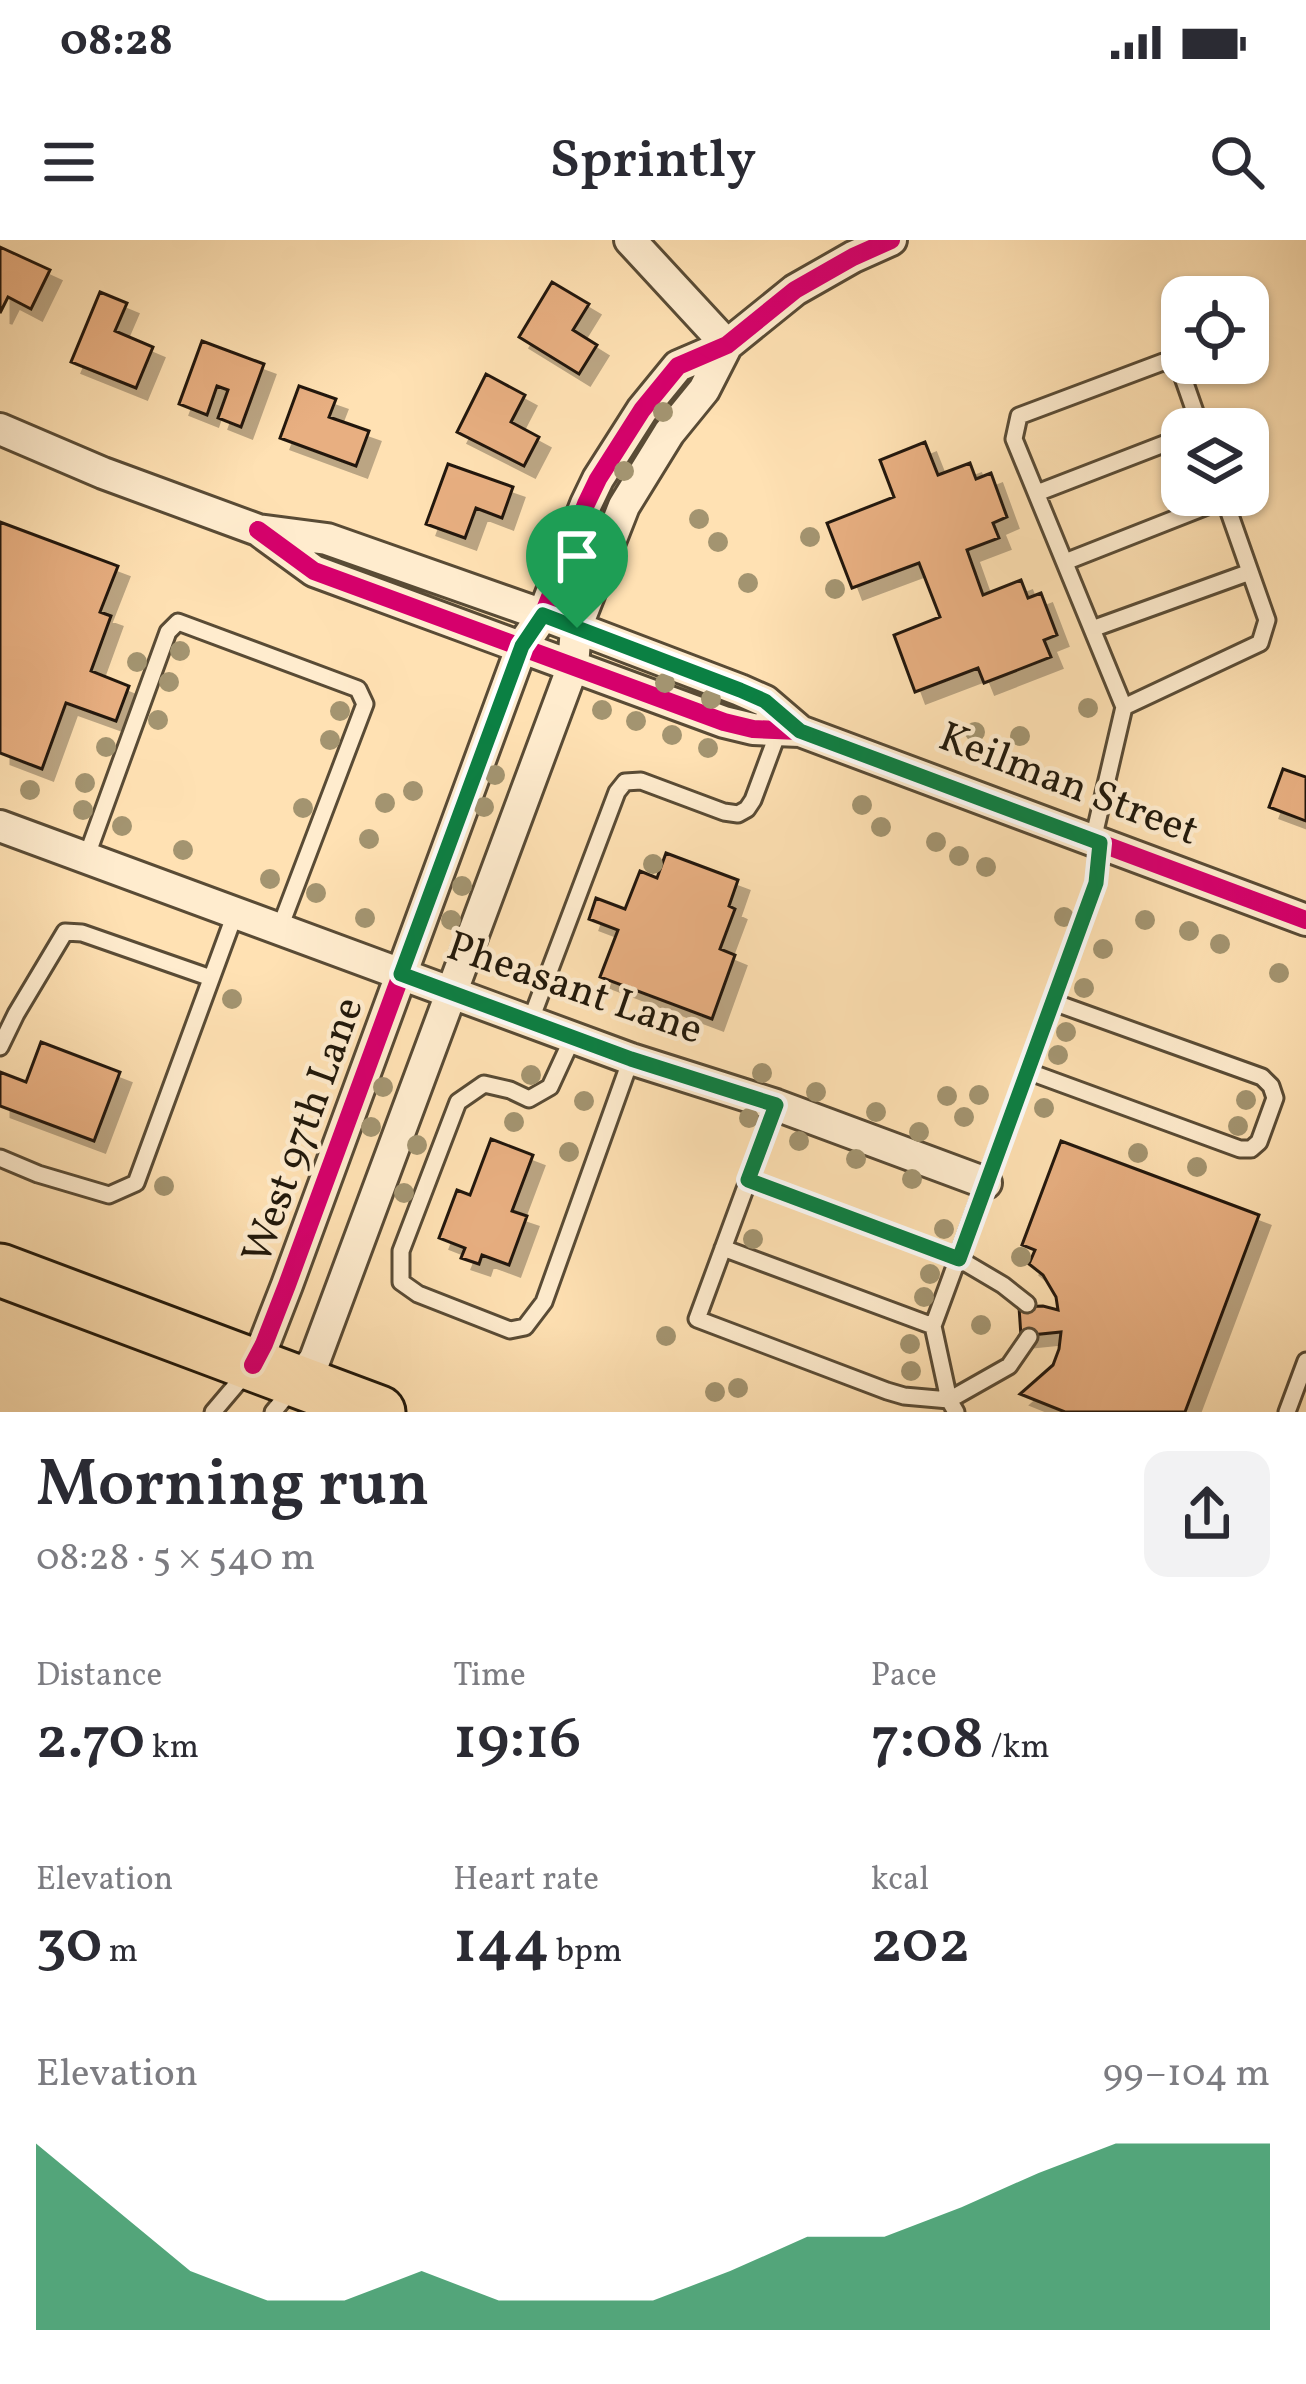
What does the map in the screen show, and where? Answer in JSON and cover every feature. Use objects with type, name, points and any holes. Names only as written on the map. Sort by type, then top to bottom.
[{"type":"highway","points":[[0,1270],[275,1387],[379,1412]]},
{"type":"street","points":[[630,240],[727,345]]},
{"type":"street","name":"West 97th Lane","points":[[727,345],[704,390],[655,454],[624,506],[577,628],[573,665],[315,1359],[275,1387],[264,1344],[522,646],[543,615],[586,504],[624,436],[678,366],[727,345],[795,290],[891,240]]},
{"type":"street","points":[[0,429],[258,530]]},
{"type":"street","name":"Keilman Street","points":[[258,530],[327,538],[543,615],[765,701],[790,730]]},
{"type":"street","name":"Keilman Street","points":[[258,530],[314,571],[724,722],[753,730],[790,730],[1306,920]]},
{"type":"street","name":"Pheasant Lane","points":[[0,826],[631,1059],[776,1105],[986,1183]]},
{"type":"lane","points":[[953,1406],[933,1326],[1096,883],[1097,842],[1124,706],[1014,439],[1019,416],[1162,362],[1179,366],[1194,408]]},
{"type":"lane","points":[[1036,493],[1161,445]]},
{"type":"lane","points":[[1065,562],[1178,516]]},
{"type":"lane","points":[[1124,706],[1260,643],[1267,620],[1231,516]]},
{"type":"lane","points":[[1092,629],[1250,572]]},
{"type":"lane","points":[[86,858],[168,632],[178,622],[238,644],[358,689],[365,704],[279,930]]},
{"type":"lane","points":[[530,1022],[617,792],[626,782],[641,781],[738,814],[753,800],[790,730]]},
{"type":"lane","points":[[0,1158],[109,1195],[136,1183],[235,914]]},
{"type":"lane","points":[[0,1047],[65,932],[82,933],[211,978]]},
{"type":"lane","points":[[1027,1071],[1240,1149],[1251,1149],[1258,1142],[1267,1120],[1275,1098],[1262,1077],[1053,1002]]},
{"type":"lane","points":[[573,1037],[550,1087],[530,1099],[484,1084],[458,1102],[401,1251],[401,1282],[418,1294],[510,1330],[525,1327],[544,1302],[631,1059]]},
{"type":"lane","points":[[776,1105],[697,1319],[887,1391],[953,1406],[1009,1366],[1029,1337]]},
{"type":"lane","points":[[748,1180],[959,1259],[1027,1304]]},
{"type":"lane","points":[[723,1248],[933,1326]]},
{"type":"lane","points":[[1289,1412],[1306,1361]]},
{"type":"lane","points":[[213,1412],[275,1387]]},
{"type":"building","points":[[0,247],[50,270],[31,309],[8,297],[0,313]]},
{"type":"building","points":[[552,282],[589,304],[573,330],[597,345],[579,374],[519,337]]},
{"type":"building","points":[[100,292],[127,303],[115,331],[153,347],[136,388],[71,362]]},
{"type":"building","points":[[202,341],[264,364],[241,427],[218,418],[228,390],[217,386],[207,415],[179,404]]},
{"type":"building","points":[[486,374],[525,395],[511,422],[539,437],[524,466],[457,432]]},
{"type":"building","points":[[299,386],[336,399],[329,417],[369,431],[356,466],[280,438]]},
{"type":"building","points":[[925,442],[938,475],[970,463],[976,479],[991,473],[1007,517],[993,523],[999,538],[967,550],[983,595],[1021,580],[1028,598],[1041,593],[1057,635],[1044,640],[1051,657],[984,683],[978,668],[915,692],[894,635],[940,617],[919,563],[852,588],[827,523],[894,497],[880,460]]},
{"type":"building","points":[[448,464],[513,487],[502,518],[476,508],[465,538],[426,524]]},
{"type":"building","points":[[0,522],[118,566],[100,612],[111,616],[91,671],[129,686],[116,721],[66,703],[42,769],[0,753]]},
{"type":"building","points":[[1283,769],[1306,777],[1306,821],[1269,807]]},
{"type":"building","points":[[666,853],[738,880],[729,906],[735,909],[720,949],[735,955],[712,1019],[600,977],[618,930],[589,919],[596,898],[625,909],[640,871],[657,878]]},
{"type":"building","points":[[41,1042],[120,1072],[94,1141],[0,1106],[0,1072],[26,1082]]},
{"type":"building","points":[[491,1139],[533,1155],[512,1211],[527,1216],[509,1265],[482,1255],[479,1264],[461,1258],[465,1248],[439,1238],[457,1190],[470,1195]]},
{"type":"building","points":[[1061,1141],[1259,1215],[1185,1412],[1065,1412],[1020,1394],[1053,1365],[1059,1349],[1061,1332],[1021,1336],[1019,1307],[1058,1310],[1043,1275],[1029,1264],[1035,1250],[1022,1245]]},
{"type":"cycle path","points":[[253,1365],[287,1285],[522,646],[543,615],[598,479],[642,410],[678,366],[727,345],[795,290],[891,240]]},
{"type":"cycle path","points":[[258,530],[314,571],[724,722],[800,731],[1306,920]]},
{"type":"route","points":[[543,615],[577,628],[765,701],[800,731],[1100,843],[1096,883],[959,1259],[748,1180],[776,1105],[631,1059],[401,974],[522,646],[543,615]]}]
